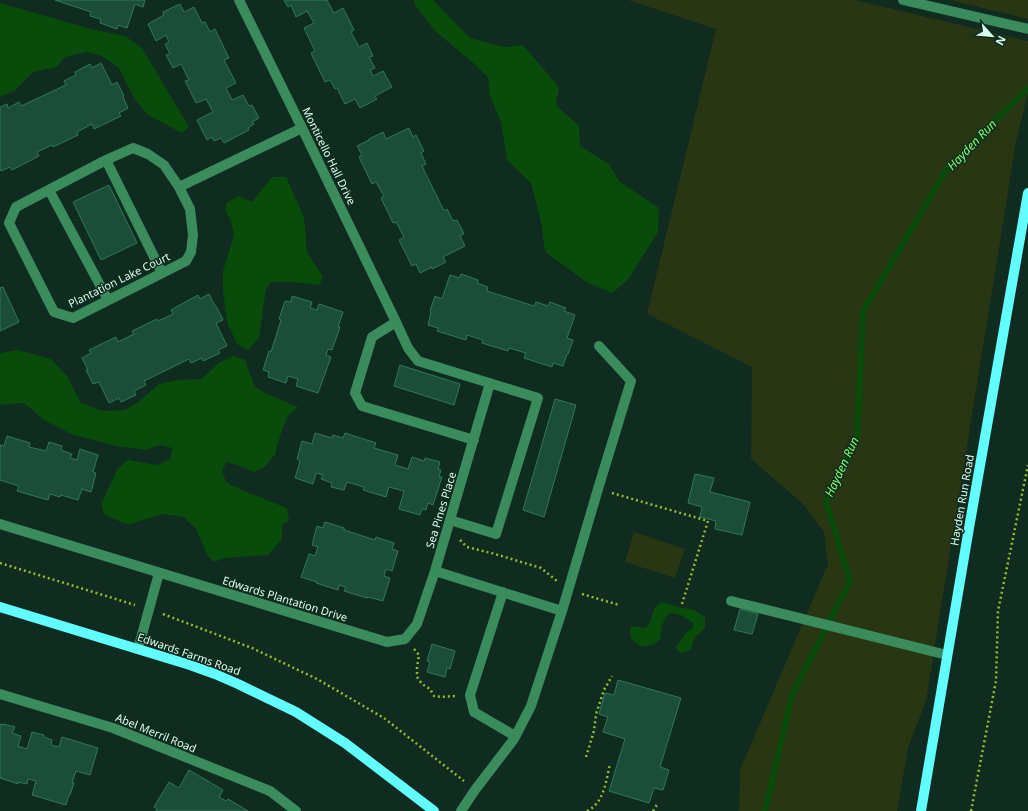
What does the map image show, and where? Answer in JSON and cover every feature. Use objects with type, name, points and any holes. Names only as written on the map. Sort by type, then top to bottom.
[{"type":"main road","name":"Hayden Run Road","points":[[921,811],[1028,194]]},
{"type":"main road","name":"Edwards Farms Road","points":[[0,607],[190,665],[216,674],[238,684],[296,712],[345,743],[434,811]]},
{"type":"street","name":"Monticello Hall Drive","points":[[239,0],[408,348],[418,361],[538,398],[496,534],[450,520]]},
{"type":"street","points":[[904,0],[1028,28]]},
{"type":"street","points":[[179,186],[302,128]]},
{"type":"street","name":"Plantation Lake Court","points":[[133,148],[148,154],[164,165],[179,186],[190,209],[193,235],[191,252],[186,261],[73,318],[54,312],[9,223],[16,208],[106,160],[133,148]]},
{"type":"street","points":[[106,160],[162,273]]},
{"type":"street","points":[[49,190],[108,300]]},
{"type":"street","points":[[396,322],[372,337],[355,393],[362,406],[474,440]]},
{"type":"street","points":[[461,811],[515,736],[531,706],[562,611],[631,382],[599,346]]},
{"type":"street","name":"Sea Pines Place","points":[[405,639],[418,624],[490,383]]},
{"type":"street","name":"Edwards Plantation Drive","points":[[0,524],[387,642],[405,639]]},
{"type":"street","points":[[435,571],[562,611]]},
{"type":"street","points":[[138,649],[159,573]]},
{"type":"street","points":[[503,592],[470,695],[474,712],[515,736]]},
{"type":"street","points":[[731,601],[947,656]]},
{"type":"street","name":"Abel Merril Road","points":[[0,694],[113,728],[270,791],[296,811]]},
{"type":"path","points":[[971,811],[996,681],[998,611],[1028,465]]},
{"type":"path","points":[[598,489],[708,521],[682,604]]},
{"type":"path","points":[[447,530],[462,540],[467,547],[541,568],[568,590],[619,605]]},
{"type":"path","points":[[0,563],[149,609],[252,648],[317,679],[384,718],[475,790]]},
{"type":"path","points":[[405,639],[419,655],[416,667],[417,677],[422,684],[430,689],[434,696],[470,695]]},
{"type":"path","points":[[586,757],[594,731],[598,708],[604,690],[612,676]]},
{"type":"path","points":[[587,811],[592,809],[600,799],[610,764]]},
{"type":"path","points":[[653,811],[658,803]]},
{"type":"shaded area","points":[[414,0],[433,0],[470,38],[504,47],[523,45],[559,87],[556,105],[579,126],[580,146],[609,164],[619,181],[659,208],[658,232],[628,280],[612,293],[588,283],[545,252],[542,226],[531,183],[507,160],[501,122],[490,96],[488,77],[436,32],[415,5]]},
{"type":"shaded area","points":[[628,0],[855,0],[1028,41],[1028,93],[1016,142],[926,701],[908,748],[897,811],[739,811],[740,770],[828,564],[824,532],[803,504],[751,459],[752,367],[647,314],[716,29]]},
{"type":"shaded area","points":[[950,0],[1028,0],[1028,19]]},
{"type":"shaded area","points":[[0,3],[91,29],[125,36],[142,48],[189,127],[182,133],[148,115],[134,98],[119,68],[100,55],[86,52],[65,57],[57,67],[33,72],[16,90],[0,97]]},
{"type":"shaded area","points":[[272,177],[286,177],[304,217],[307,252],[323,277],[319,285],[294,282],[271,282],[266,289],[259,338],[248,350],[237,344],[227,322],[223,291],[223,271],[234,235],[231,221],[225,210],[227,202],[239,196],[252,202]]},
{"type":"shaded area","points":[[18,350],[51,359],[67,376],[81,403],[103,411],[125,410],[137,403],[159,384],[178,380],[201,379],[220,362],[233,356],[245,360],[255,387],[267,394],[298,407],[288,416],[275,454],[265,467],[254,472],[227,462],[222,470],[226,482],[244,491],[287,508],[289,520],[282,525],[282,539],[268,555],[225,558],[214,562],[208,556],[196,529],[184,517],[163,514],[130,524],[123,523],[104,514],[101,504],[118,468],[128,460],[158,465],[170,459],[172,448],[160,445],[145,450],[116,446],[71,434],[44,420],[24,403],[0,405],[0,353]]},
{"type":"shaded area","points":[[634,532],[685,549],[675,578],[625,562]]},
{"type":"shaded area","points":[[662,602],[696,611],[705,617],[705,628],[694,638],[691,650],[682,653],[676,648],[688,630],[693,627],[693,623],[680,615],[672,613],[667,615],[662,625],[660,640],[656,643],[648,646],[641,646],[634,642],[631,638],[630,629],[632,626],[645,628],[650,622],[655,608]]},
{"type":"building","points":[[55,0],[145,0],[143,7],[135,4],[127,28],[118,25],[117,29],[100,23],[101,19],[90,16],[91,12]]},
{"type":"building","points":[[284,0],[327,0],[334,13],[343,8],[354,30],[351,32],[359,47],[367,43],[373,56],[369,57],[375,68],[370,70],[373,76],[383,71],[392,87],[375,96],[377,99],[360,108],[355,99],[345,104],[337,88],[335,89],[330,80],[325,82],[311,53],[315,51],[304,28],[314,23],[307,11],[296,17],[291,5],[288,7]]},
{"type":"building","points":[[180,4],[184,12],[194,7],[202,23],[205,22],[210,32],[215,29],[229,58],[224,60],[236,83],[226,88],[232,100],[243,95],[249,106],[252,105],[259,118],[252,122],[254,124],[248,128],[249,130],[224,143],[221,138],[214,141],[212,137],[207,140],[197,120],[213,112],[206,99],[196,103],[185,81],[189,80],[181,64],[173,68],[166,55],[170,54],[165,44],[169,42],[166,35],[156,41],[148,24],[164,15],[163,12]]},
{"type":"building","points":[[101,63],[112,85],[117,82],[124,96],[123,97],[128,108],[119,113],[121,116],[94,129],[92,124],[77,132],[78,135],[53,147],[52,145],[37,152],[39,156],[12,170],[10,167],[1,171],[0,107],[7,104],[8,108],[19,102],[21,106],[66,85],[64,81],[76,75],[75,72],[90,64],[92,68]]},
{"type":"building","points":[[409,128],[413,137],[416,135],[424,151],[421,153],[426,164],[422,166],[444,211],[447,209],[453,221],[457,220],[464,234],[460,236],[465,246],[443,257],[446,262],[420,273],[416,264],[412,266],[399,240],[404,237],[396,222],[393,223],[381,198],[384,196],[376,182],[372,184],[359,157],[362,155],[357,146],[383,132],[386,139]]},
{"type":"building","points":[[109,185],[137,243],[101,260],[73,202]]},
{"type":"building","points":[[461,274],[478,280],[477,283],[488,287],[487,291],[534,306],[536,302],[548,306],[550,302],[566,308],[564,311],[575,315],[567,338],[573,340],[563,366],[553,363],[552,367],[524,358],[526,353],[509,348],[508,351],[482,343],[483,340],[467,335],[466,340],[437,331],[438,328],[428,325],[430,311],[435,296],[442,299],[450,275],[459,278]]},
{"type":"building","points":[[3,287],[19,322],[0,331],[0,288]]},
{"type":"building","points":[[209,294],[223,320],[216,323],[227,346],[218,350],[220,353],[203,361],[202,358],[191,363],[189,359],[144,381],[146,385],[134,391],[136,395],[121,402],[119,398],[109,403],[99,382],[93,384],[86,370],[88,370],[82,358],[91,353],[89,350],[116,337],[118,342],[134,334],[132,331],[157,319],[158,321],[173,314],[171,310],[198,295],[200,299]]},
{"type":"building","points":[[292,296],[312,302],[310,308],[317,310],[319,304],[343,312],[338,327],[340,327],[332,350],[328,349],[326,355],[331,357],[318,393],[296,386],[298,379],[288,376],[286,383],[268,377],[269,372],[263,370],[269,351],[271,352],[285,301],[291,302]]},
{"type":"building","points":[[400,365],[460,384],[454,405],[394,386]]},
{"type":"building","points":[[555,399],[576,405],[544,517],[523,510]]},
{"type":"building","points":[[315,433],[332,438],[333,435],[343,438],[345,433],[376,443],[374,448],[398,455],[395,465],[408,469],[412,457],[424,461],[425,458],[440,462],[438,469],[441,470],[439,477],[442,477],[433,505],[428,503],[426,510],[422,509],[420,515],[399,509],[404,491],[389,487],[386,497],[363,490],[364,487],[347,482],[344,490],[331,487],[332,483],[321,479],[323,475],[316,473],[313,484],[295,478],[300,461],[297,459],[302,441],[312,444]]},
{"type":"building","points":[[7,436],[30,443],[29,447],[46,451],[49,442],[62,446],[61,450],[72,454],[70,458],[77,460],[80,449],[98,455],[93,472],[96,473],[91,492],[82,489],[78,500],[61,495],[60,497],[50,494],[48,500],[17,491],[19,486],[0,480],[0,445],[4,446]]},
{"type":"building","points":[[695,474],[714,478],[710,492],[750,502],[742,535],[715,529],[716,521],[700,517],[702,507],[688,503]]},
{"type":"building","points":[[325,522],[375,540],[376,537],[394,543],[392,549],[398,551],[392,571],[386,569],[384,576],[390,578],[383,601],[344,591],[346,587],[339,585],[338,590],[301,577],[309,554],[315,556],[318,547],[312,545],[317,526],[323,528]]},
{"type":"building","points":[[740,609],[758,614],[752,634],[734,630]]},
{"type":"building","points":[[432,644],[455,651],[450,669],[447,668],[445,677],[427,672],[430,662],[427,661]]},
{"type":"building","points":[[618,680],[681,698],[660,767],[669,770],[663,790],[654,788],[649,803],[609,791],[625,739],[603,732],[608,717],[599,714],[605,693],[614,695]]},
{"type":"building","points":[[0,724],[15,727],[12,733],[21,736],[18,746],[27,749],[32,732],[44,735],[44,737],[52,740],[51,745],[59,747],[62,737],[98,748],[90,775],[76,771],[72,783],[74,783],[66,805],[32,795],[36,781],[28,779],[27,784],[18,782],[18,784],[0,778]]},
{"type":"building","points":[[189,770],[223,790],[219,797],[226,801],[228,799],[248,811],[156,811],[157,809],[154,807],[169,782],[179,788]]},
{"type":"waterway","name":"Hayden Run","points":[[764,811],[792,695],[850,581],[826,501],[857,440],[863,311],[948,167],[1028,88]]}]
